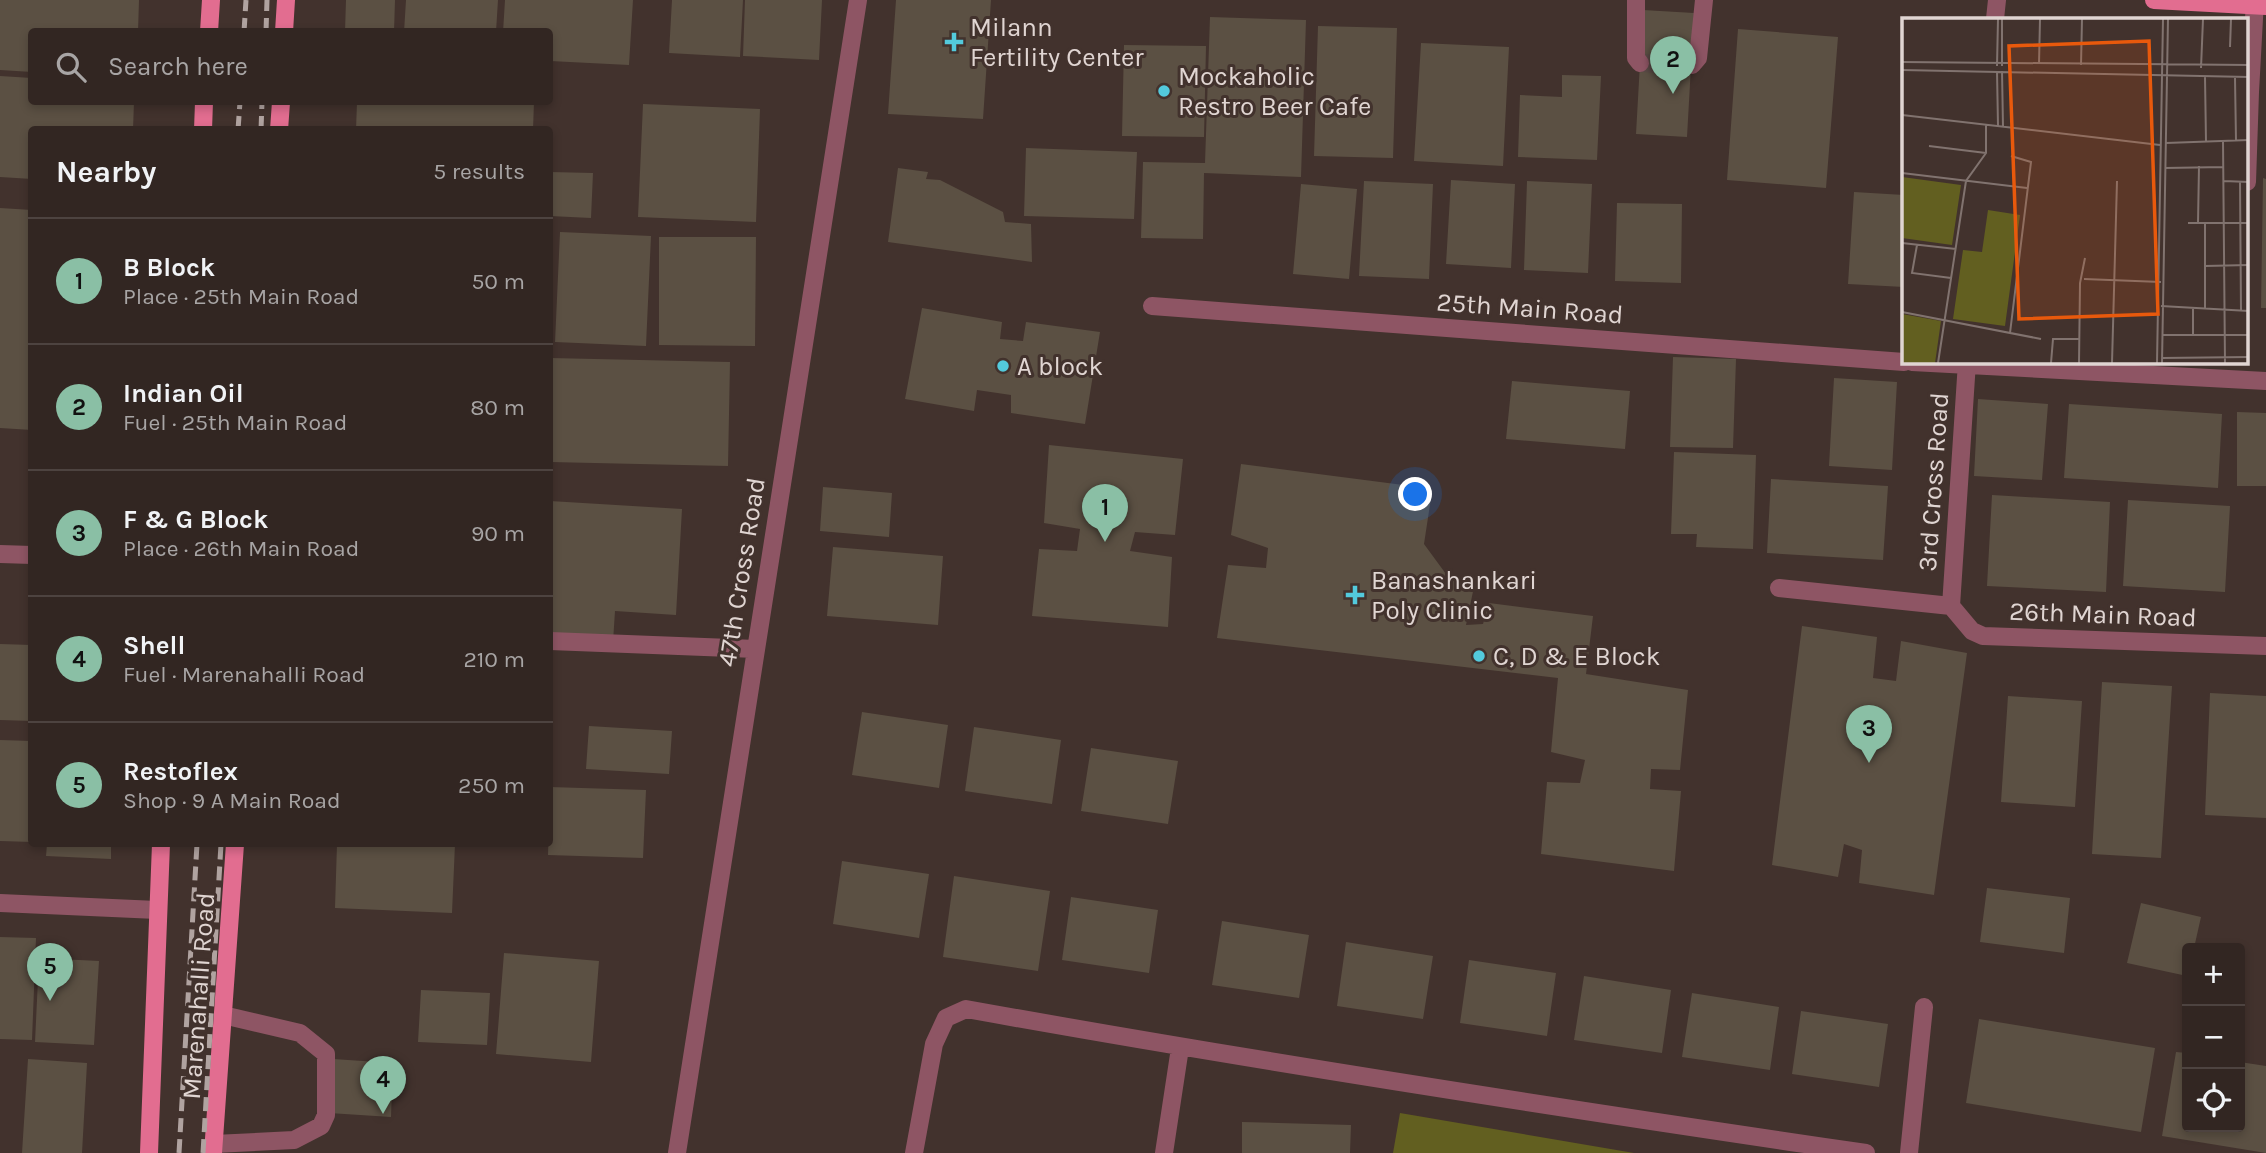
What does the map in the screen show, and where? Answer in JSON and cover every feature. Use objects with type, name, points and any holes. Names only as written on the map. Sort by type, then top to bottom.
[{"type":"main road","points":[[209,28],[211,0]]},
{"type":"main road","points":[[285,28],[286,0]]},
{"type":"main road","points":[[2154,0],[2258,4]]},
{"type":"main road","points":[[203,126],[204,105]]},
{"type":"main road","points":[[279,126],[281,105]]},
{"type":"main road","name":"Marenahalli Road","points":[[149,1153],[161,847]]},
{"type":"main road","name":"Marenahalli Road","points":[[214,1148],[235,847]]},
{"type":"street","name":"47th Cross Road","points":[[677,1153],[858,0]]},
{"type":"street","points":[[1636,0],[1636,58],[1640,63]]},
{"type":"street","points":[[1692,65],[1698,58],[1704,0]]},
{"type":"street","points":[[1995,18],[1997,0]]},
{"type":"street","points":[[2248,137],[2249,92],[2258,4]]},
{"type":"street","name":"25th Main Road","points":[[1152,306],[1902,362]]},
{"type":"street","points":[[1967,364],[2266,381]]},
{"type":"street","name":"3rd Cross Road","points":[[1951,606],[1967,364]]},
{"type":"street","points":[[0,554],[28,555]]},
{"type":"street","points":[[1779,588],[1951,606]]},
{"type":"street","name":"26th Main Road","points":[[1951,606],[1972,631],[1983,636],[2266,646]]},
{"type":"street","points":[[553,641],[756,649]]},
{"type":"street","points":[[0,903],[157,910]]},
{"type":"street","points":[[1909,1153],[1924,1007]]},
{"type":"street","points":[[914,1153],[934,1044],[946,1018],[966,1009],[1180,1048],[1866,1153]]},
{"type":"street","points":[[214,1148],[294,1140],[321,1126],[326,1115],[326,1054],[300,1033],[223,1015]]},
{"type":"street","points":[[1164,1153],[1180,1048]]},
{"type":"shaded area","points":[[1400,1113],[1634,1153],[1393,1153]]},
{"type":"building","points":[[0,0],[139,0],[138,28],[28,28],[28,72],[0,70]]},
{"type":"building","points":[[346,0],[395,0],[394,28],[345,28]]},
{"type":"building","points":[[406,0],[498,0],[496,28],[404,28]]},
{"type":"building","points":[[505,0],[633,0],[629,65],[553,61],[553,28],[503,28]]},
{"type":"building","points":[[672,0],[743,0],[740,57],[669,53]]},
{"type":"building","points":[[745,0],[822,0],[819,60],[743,56]]},
{"type":"building","points":[[896,0],[991,0],[983,119],[888,114]]},
{"type":"building","points":[[1643,10],[1694,13],[1687,137],[1636,134]]},
{"type":"building","points":[[1210,17],[1306,20],[1301,177],[1204,173],[1203,239],[1141,238],[1143,162],[1205,163]]},
{"type":"building","points":[[1318,26],[1397,28],[1393,158],[1314,156]]},
{"type":"building","points":[[1738,29],[1838,37],[1826,188],[1727,180]]},
{"type":"building","points":[[1421,43],[1509,47],[1503,166],[1414,161]]},
{"type":"building","name":"Mockaholic Restro Beer Cafe","points":[[1124,45],[1206,46],[1204,137],[1122,136]]},
{"type":"building","points":[[1562,75],[1601,76],[1597,160],[1518,157],[1520,95],[1562,97]]},
{"type":"building","points":[[0,76],[28,78],[28,105],[134,105],[133,126],[28,126],[28,179],[0,177]]},
{"type":"building","points":[[643,104],[760,109],[756,222],[638,217]]},
{"type":"building","points":[[357,105],[534,105],[533,126],[356,126]]},
{"type":"building","points":[[1026,148],[1137,152],[1134,219],[1024,216]]},
{"type":"building","points":[[898,168],[928,172],[926,179],[940,180],[1003,212],[1005,222],[1031,224],[1032,262],[888,242]]},
{"type":"building","points":[[553,172],[593,173],[591,218],[553,216]]},
{"type":"building","points":[[2263,178],[2266,179],[2266,308],[2261,308]]},
{"type":"building","points":[[1451,180],[1515,184],[1511,268],[1446,264]]},
{"type":"building","points":[[1364,181],[1433,184],[1429,279],[1359,276]]},
{"type":"building","points":[[1527,181],[1592,184],[1588,273],[1524,270]]},
{"type":"building","points":[[1301,184],[1357,189],[1349,279],[1293,274]]},
{"type":"building","points":[[1854,192],[1902,195],[1902,287],[1848,284]]},
{"type":"building","points":[[1617,203],[1682,204],[1681,283],[1615,281]]},
{"type":"building","points":[[0,208],[28,210],[28,430],[0,428]]},
{"type":"building","points":[[560,232],[651,236],[646,346],[555,342]]},
{"type":"building","points":[[659,237],[756,237],[755,346],[659,345]]},
{"type":"building","name":"A block","points":[[922,308],[1002,322],[1000,339],[1023,341],[1026,322],[1100,332],[1085,424],[1011,413],[1011,395],[977,390],[974,411],[905,399]]},
{"type":"building","points":[[1673,357],[1736,359],[1733,448],[1670,447]]},
{"type":"building","points":[[553,358],[730,362],[728,466],[553,462]]},
{"type":"building","points":[[1834,378],[1897,382],[1892,470],[1829,466]]},
{"type":"building","points":[[1512,381],[1630,391],[1625,449],[1506,439]]},
{"type":"building","points":[[1978,399],[2048,404],[2042,480],[1974,476]]},
{"type":"building","points":[[2069,404],[2222,414],[2218,488],[2064,478]]},
{"type":"building","points":[[2237,412],[2266,413],[2266,486],[2237,486]]},
{"type":"building","points":[[1049,445],[1183,459],[1175,535],[1135,532],[1130,551],[1172,557],[1168,627],[1032,616],[1039,549],[1077,551],[1080,529],[1044,523]]},
{"type":"building","points":[[1674,452],[1756,455],[1753,549],[1696,547],[1697,534],[1671,534]]},
{"type":"building","name":"C, D & E Block","points":[[1241,464],[1411,486],[1431,498],[1424,544],[1446,574],[1475,582],[1466,625],[1483,624],[1489,603],[1593,616],[1586,674],[1688,690],[1680,770],[1651,769],[1650,789],[1681,791],[1674,871],[1541,854],[1547,782],[1580,783],[1585,760],[1551,752],[1558,678],[1217,638],[1228,565],[1266,568],[1268,548],[1231,535]]},
{"type":"building","points":[[1771,479],[1888,486],[1883,560],[1767,553]]},
{"type":"building","points":[[823,487],[892,493],[889,537],[820,531]]},
{"type":"building","points":[[1992,495],[2110,502],[2106,592],[1987,586]]},
{"type":"building","points":[[2128,500],[2230,506],[2225,592],[2123,586]]},
{"type":"building","points":[[553,501],[682,509],[676,615],[615,611],[613,642],[553,639]]},
{"type":"building","points":[[833,547],[943,556],[938,625],[827,616]]},
{"type":"building","points":[[1802,626],[1877,637],[1873,678],[1896,681],[1901,641],[1967,653],[1934,895],[1859,883],[1862,850],[1844,844],[1838,877],[1772,865]]},
{"type":"building","points":[[0,644],[28,645],[28,721],[0,720]]},
{"type":"building","points":[[2102,682],[2172,686],[2161,858],[2092,854]]},
{"type":"building","points":[[2210,693],[2266,696],[2266,818],[2205,815]]},
{"type":"building","points":[[2008,696],[2082,701],[2075,807],[2001,802]]},
{"type":"building","points":[[862,712],[948,725],[939,788],[852,775]]},
{"type":"building","points":[[589,726],[672,731],[669,774],[586,769]]},
{"type":"building","points":[[974,727],[1061,740],[1052,804],[965,791]]},
{"type":"building","points":[[0,740],[28,741],[28,842],[0,841]]},
{"type":"building","points":[[1091,748],[1178,761],[1168,824],[1081,811]]},
{"type":"building","points":[[553,787],[646,790],[643,858],[548,855],[548,847],[553,847]]},
{"type":"building","points":[[47,847],[111,847],[111,859],[46,856]]},
{"type":"building","points":[[337,847],[455,847],[452,913],[335,908]]},
{"type":"building","points":[[842,861],[929,874],[919,938],[833,924]]},
{"type":"building","points":[[954,876],[1050,891],[1038,971],[943,957]]},
{"type":"building","points":[[1987,888],[2070,898],[2064,953],[1980,942]]},
{"type":"building","points":[[1071,897],[1158,910],[1149,973],[1062,960]]},
{"type":"building","points":[[2141,903],[2201,917],[2195,943],[2182,943],[2182,975],[2127,963]]},
{"type":"building","points":[[1222,921],[1309,935],[1299,998],[1212,985]]},
{"type":"building","points":[[0,937],[36,938],[32,1040],[0,1039]]},
{"type":"building","points":[[1346,942],[1433,956],[1423,1019],[1337,1006]]},
{"type":"building","points":[[504,953],[599,961],[591,1062],[496,1054]]},
{"type":"building","points":[[39,958],[99,961],[94,1045],[35,1042]]},
{"type":"building","points":[[1469,960],[1556,973],[1547,1036],[1460,1023]]},
{"type":"building","points":[[1584,976],[1671,990],[1662,1053],[1574,1040]]},
{"type":"building","points":[[421,990],[490,993],[487,1045],[418,1042]]},
{"type":"building","points":[[1692,993],[1779,1007],[1770,1070],[1682,1057]]},
{"type":"building","points":[[1801,1011],[1888,1024],[1879,1087],[1792,1074]]},
{"type":"building","points":[[1979,1019],[2155,1048],[2141,1132],[1966,1103]]},
{"type":"building","points":[[2176,1052],[2182,1053],[2182,1132],[2245,1132],[2245,1063],[2266,1066],[2266,1153],[2162,1136]]},
{"type":"building","points":[[28,1059],[87,1063],[82,1153],[22,1153]]},
{"type":"building","points":[[333,1059],[393,1063],[391,1117],[329,1113]]},
{"type":"building","points":[[1242,1122],[1351,1125],[1350,1153],[1242,1153]]},
{"type":"tunnel","points":[[1640,63],[1692,65]]},
{"type":"railway","points":[[244,28],[246,0]]},
{"type":"railway","points":[[266,28],[267,0]]},
{"type":"railway","points":[[238,126],[240,105]]},
{"type":"railway","points":[[261,126],[262,105]]},
{"type":"railway","points":[[179,1153],[197,847]]},
{"type":"railway","points":[[203,1153],[221,847]]},
{"type":"place","name":"Milann Fertility Center","points":[[954,42]]},
{"type":"place","name":"Mockaholic Restro Beer Cafe","points":[[1164,91]]},
{"type":"place","name":"Indian Oil","points":[[1673,94]]},
{"type":"place","name":"A block","points":[[1003,366]]},
{"type":"place","name":"B Block","points":[[1105,542]]},
{"type":"place","name":"Banashankari Poly Clinic","points":[[1355,595]]},
{"type":"place","name":"C, D & E Block","points":[[1479,656]]},
{"type":"place","name":"F & G Block","points":[[1869,763]]},
{"type":"place","name":"Restoflex","points":[[50,1001]]},
{"type":"place","name":"Shell","points":[[383,1114]]}]
